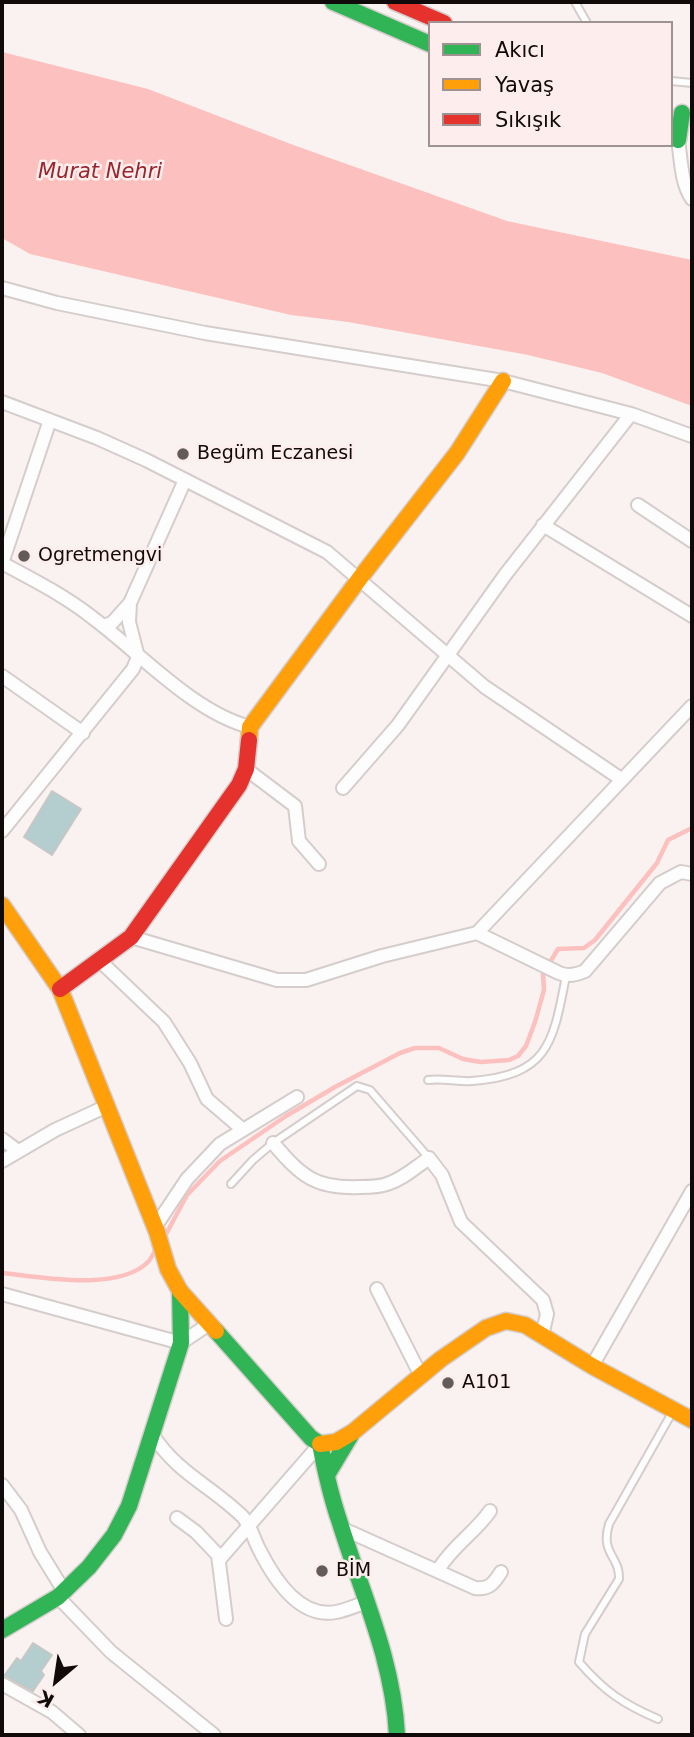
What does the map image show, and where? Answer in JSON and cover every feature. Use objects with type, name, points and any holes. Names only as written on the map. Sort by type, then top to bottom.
[{"type":"street","points":[[333,2],[428,43]]},
{"type":"street","points":[[395,2],[439,21]]},
{"type":"street","points":[[682,113],[682,172],[692,199]]},
{"type":"street","points":[[2,288],[57,303],[205,333],[503,381],[631,414],[692,436]]},
{"type":"street","points":[[61,989],[131,937],[239,785],[246,769],[250,727],[457,453],[503,381]]},
{"type":"street","points":[[2,402],[97,438],[327,552],[485,687],[621,779]]},
{"type":"street","points":[[343,788],[390,735],[543,525],[631,414]]},
{"type":"street","points":[[50,419],[2,563],[44,585],[103,626],[138,657],[231,722],[250,727]]},
{"type":"street","points":[[103,626],[111,623],[130,603],[184,480]]},
{"type":"street","points":[[638,505],[692,541]]},
{"type":"street","points":[[543,525],[692,616]]},
{"type":"street","points":[[2,831],[125,680],[138,657],[129,622],[130,603]]},
{"type":"street","points":[[2,676],[83,733]]},
{"type":"street","points":[[131,937],[290,982],[306,980],[383,956],[477,933],[692,706]]},
{"type":"street","points":[[246,769],[295,806],[299,841],[319,864]]},
{"type":"street","points":[[477,933],[563,974],[585,971],[660,883],[681,872],[692,874]]},
{"type":"street","points":[[2,905],[61,989],[156,1230],[168,1269],[180,1291],[311,1438],[320,1444],[336,1442],[353,1433],[441,1359],[486,1328],[506,1321],[525,1325],[592,1366],[692,1420]]},
{"type":"street","points":[[99,960],[164,1022],[190,1063],[207,1099],[242,1129]]},
{"type":"street","points":[[156,1230],[187,1179],[203,1160],[242,1129],[297,1097]]},
{"type":"street","points":[[2,1161],[55,1130],[107,1106]]},
{"type":"street","points":[[2,1139],[18,1152]]},
{"type":"street","points":[[273,1143],[292,1165],[314,1181],[331,1187],[386,1185],[429,1158],[442,1175],[461,1222],[543,1300],[547,1314],[541,1336]]},
{"type":"street","points":[[592,1366],[690,1199]]},
{"type":"street","points":[[377,1289],[421,1376]]},
{"type":"street","points":[[2,1630],[61,1594],[89,1567],[114,1535],[129,1506],[181,1343],[180,1291]]},
{"type":"street","points":[[2,1294],[181,1343],[209,1324]]},
{"type":"street","points":[[327,1475],[353,1433]]},
{"type":"street","points":[[152,1434],[177,1466],[242,1516],[265,1562],[287,1593],[297,1601],[326,1612],[336,1612],[367,1602]]},
{"type":"street","points":[[320,1444],[341,1528],[394,1689],[397,1735]]},
{"type":"street","points":[[219,1560],[320,1444]]},
{"type":"street","points":[[2,1485],[21,1510],[61,1594],[111,1652],[214,1735]]},
{"type":"street","points":[[438,1570],[455,1545],[474,1531],[490,1510]]},
{"type":"street","points":[[177,1518],[210,1546],[219,1560],[226,1619]]},
{"type":"street","points":[[341,1528],[482,1589],[494,1583],[501,1572]]},
{"type":"street","points":[[2,1684],[52,1712],[79,1735]]},
{"type":"lane","points":[[575,2],[586,21]]},
{"type":"lane","points":[[673,81],[692,83]]},
{"type":"lane","points":[[428,1080],[475,1081],[508,1074],[535,1063],[547,1046],[558,1013],[563,974]]},
{"type":"lane","points":[[231,1184],[273,1143],[352,1088],[362,1086],[370,1090],[429,1158]]},
{"type":"lane","points":[[659,1719],[627,1704],[599,1686],[579,1662],[585,1634],[619,1579],[619,1569],[607,1547],[609,1524],[674,1410]]},
{"type":"water","name":"Murat Nehri","points":[[2,52],[148,89],[296,146],[507,221],[692,260],[692,406],[602,373],[528,355],[348,322],[291,315],[30,254],[2,238]]},
{"type":"building","points":[[52,791],[81,809],[52,855],[24,837]]},
{"type":"building","points":[[33,1643],[52,1655],[41,1671],[44,1675],[33,1691],[4,1676],[17,1658],[21,1661]]},
{"type":"waterway","points":[[164,1238],[187,1195],[220,1161],[286,1116],[400,1053],[415,1048],[439,1048],[463,1059],[481,1062],[509,1060],[518,1056],[526,1046],[535,1022],[544,990],[543,974],[558,949],[584,948],[595,940],[657,863],[668,840],[692,828]]},
{"type":"waterway","points":[[2,1273],[78,1280],[118,1277],[135,1271],[148,1262],[157,1248]]},
{"type":"traffic: fast","points":[[333,2],[428,43]]},
{"type":"traffic: fast","points":[[678,140],[682,113]]},
{"type":"traffic: fast","points":[[2,1630],[58,1597],[89,1567],[114,1535],[129,1506],[181,1343],[180,1291]]},
{"type":"traffic: fast","points":[[216,1331],[311,1438],[320,1444],[334,1503],[383,1653],[390,1680],[397,1735]]},
{"type":"traffic: fast","points":[[327,1475],[351,1435]]},
{"type":"traffic: slow","points":[[249,740],[250,727],[457,453],[503,381]]},
{"type":"traffic: slow","points":[[2,905],[60,989],[157,1232],[168,1269],[180,1291],[216,1331]]},
{"type":"traffic: slow","points":[[320,1444],[336,1442],[353,1432],[441,1359],[486,1328],[506,1321],[525,1325],[592,1366],[692,1420]]},
{"type":"traffic: jam","points":[[395,2],[439,21]]},
{"type":"traffic: jam","points":[[60,989],[131,937],[239,785],[246,769],[249,740]]},
{"type":"place","name":"Begüm Eczanesi","points":[[183,454]]},
{"type":"place","name":"Ogretmengvi","points":[[24,556]]},
{"type":"place","name":"A101","points":[[448,1383]]},
{"type":"place","name":"BİM","points":[[322,1571]]}]
